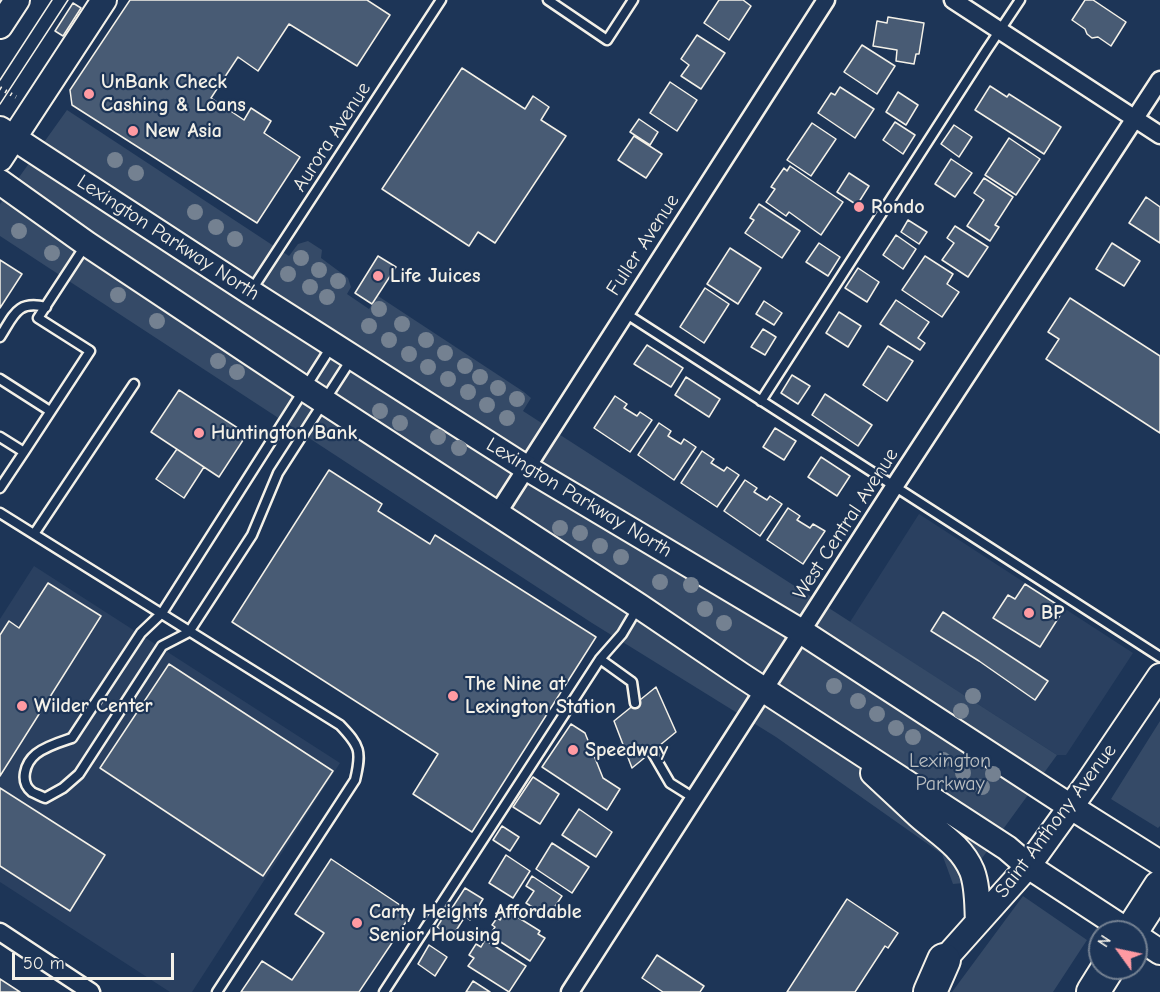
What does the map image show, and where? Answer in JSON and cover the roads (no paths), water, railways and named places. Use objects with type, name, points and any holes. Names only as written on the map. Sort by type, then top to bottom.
[{"type":"highway","points":[[1138,920],[1160,887]]},
{"type":"highway","points":[[930,992],[944,960]]},
{"type":"main road","points":[[0,26],[17,0]]},
{"type":"main road","points":[[0,159],[7,134],[104,0]]},
{"type":"main road","name":"Lexington Parkway North","points":[[7,134],[525,467],[802,632],[1160,863]]},
{"type":"main road","points":[[0,182],[87,244],[314,396],[639,606],[1007,848],[1028,866],[1111,920]]},
{"type":"main road","name":"Saint Anthony Avenue","points":[[944,960],[1028,866],[1160,676]]},
{"type":"main road","points":[[827,731],[920,817],[945,836],[965,858],[977,893],[978,922]]},
{"type":"street","name":"Fuller Avenue","points":[[497,514],[826,0]]},
{"type":"street","points":[[953,0],[1160,135]]},
{"type":"street","name":"West Central Avenue","points":[[570,992],[1160,80]]},
{"type":"street","points":[[0,932],[91,992]]},
{"type":"lane","name":"Aurora Avenue","points":[[250,292],[440,0]]},
{"type":"lane","points":[[548,0],[607,40],[633,0]]},
{"type":"lane","points":[[761,401],[1020,0]]},
{"type":"lane","points":[[0,488],[90,351],[38,318],[87,244]]},
{"type":"lane","points":[[0,337],[18,309],[32,304],[46,307]]},
{"type":"lane","points":[[624,313],[1160,657]]},
{"type":"lane","points":[[343,351],[314,396],[252,535],[189,632],[162,646],[79,774],[63,788],[45,798],[31,791],[24,779],[27,765],[36,754],[72,738],[141,633],[162,613],[343,351]]},
{"type":"lane","points":[[0,379],[50,411]]},
{"type":"lane","points":[[34,534],[134,384]]},
{"type":"lane","points":[[0,436],[24,452]]},
{"type":"lane","points":[[0,513],[340,725],[356,742],[360,760],[355,780],[217,992]]},
{"type":"lane","points":[[384,992],[600,658],[622,634],[639,606]]},
{"type":"lane","points":[[600,658],[632,682],[635,703]]},
{"type":"lane","points":[[652,752],[670,783],[694,798]]},
{"type":"tram line","points":[[0,80],[52,0]]},
{"type":"tram line","points":[[0,104],[68,0]]},
{"type":"place","name":"UnBank Check Cashing & Loans","points":[[89,94]]},
{"type":"place","name":"New Asia","points":[[133,131]]},
{"type":"place","name":"Rondo","points":[[859,207]]},
{"type":"place","name":"Life Juices","points":[[378,276]]},
{"type":"place","name":"Huntington Bank","points":[[199,433]]},
{"type":"place","name":"BP","points":[[1029,613]]},
{"type":"place","name":"The Nine at Lexington Station","points":[[453,696]]},
{"type":"place","name":"Wilder Center","points":[[22,706]]},
{"type":"place","name":"Speedway","points":[[573,750]]},
{"type":"place","name":"Carty Heights Affordable Senior Housing","points":[[357,923]]},
{"type":"park label","name":"Lexington Parkway","points":[[950,772]]}]
